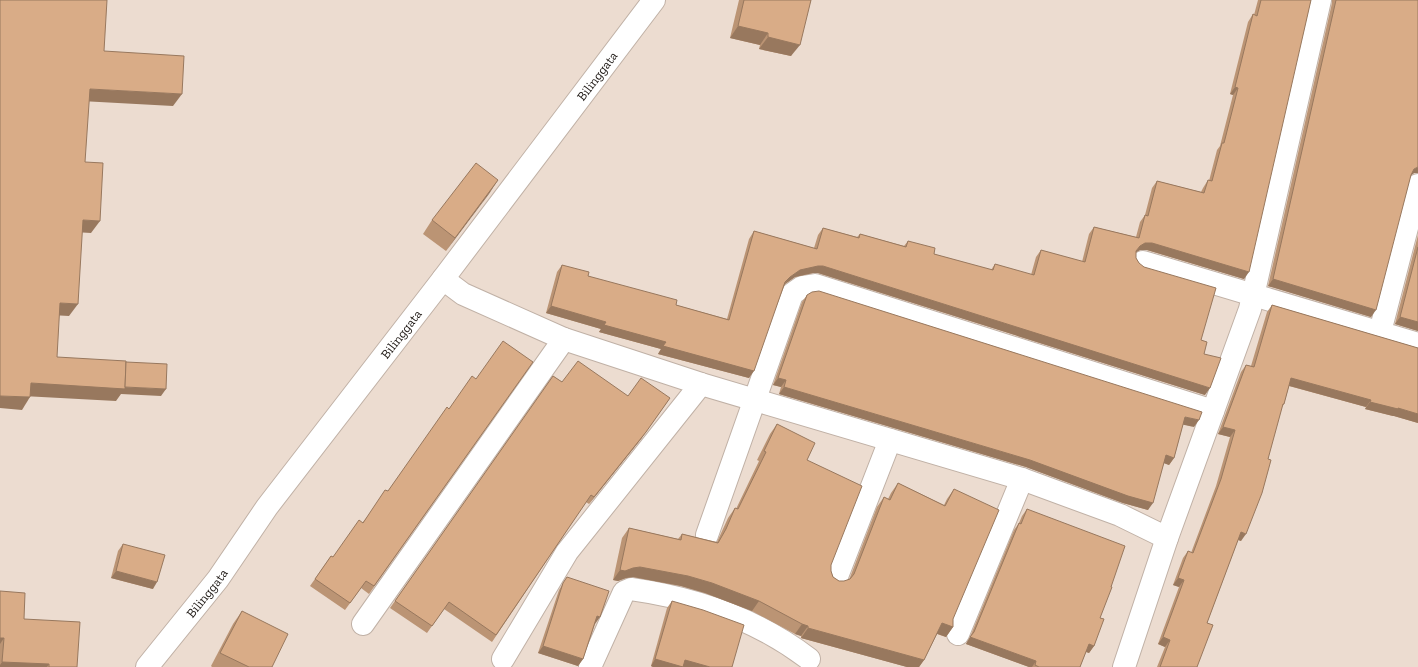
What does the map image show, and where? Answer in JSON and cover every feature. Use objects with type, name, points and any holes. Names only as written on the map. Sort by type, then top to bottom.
[{"type":"street","name":"Bilinggata","points":[[147,667],[218,579],[267,507],[452,286],[654,0]]},
{"type":"street","points":[[1124,667],[1167,538],[1250,308],[1320,0]]},
{"type":"street","points":[[1380,332],[1418,185]]},
{"type":"street","points":[[1143,262],[1418,344]]},
{"type":"street","points":[[707,535],[792,294],[802,287],[815,285],[1213,411]]},
{"type":"street","points":[[452,286],[564,339],[701,384],[1022,479],[1120,515],[1167,538]]},
{"type":"street","points":[[363,624],[564,339]]},
{"type":"street","points":[[503,658],[567,552],[701,384]]},
{"type":"street","points":[[836,579],[890,440]]},
{"type":"street","points":[[958,634],[1022,479]]},
{"type":"street","points":[[598,665],[624,592],[632,589],[689,600],[743,620],[791,645],[809,659]]},
{"type":"building","points":[[0,0],[107,0],[104,51],[184,56],[182,94],[90,89],[85,162],[103,163],[100,221],[83,220],[78,304],[60,303],[57,357],[126,361],[125,389],[31,383],[30,397],[0,396]]},
{"type":"building","points":[[744,0],[811,0],[800,45],[768,37],[768,33],[738,26]]},
{"type":"building","points":[[1261,0],[1311,0],[1249,272],[1152,243],[1145,243],[1136,251],[1136,258],[1144,267],[1216,288],[1201,340],[1207,342],[1204,354],[1221,358],[1210,388],[823,266],[800,270],[785,282],[754,371],[663,346],[666,342],[604,325],[606,322],[551,306],[562,265],[589,272],[588,276],[677,300],[676,305],[729,320],[754,231],[817,249],[823,228],[859,238],[860,234],[906,247],[908,241],[935,248],[934,254],[993,270],[995,264],[1034,275],[1041,250],[1085,262],[1094,227],[1139,238],[1145,215],[1148,216],[1157,181],[1204,193],[1208,180],[1212,181],[1222,143],[1224,143],[1238,88],[1235,87],[1253,14],[1257,16]]},
{"type":"building","points":[[1336,0],[1418,0],[1418,167],[1414,169],[1411,175],[1376,310],[1273,279]]},
{"type":"building","points":[[476,163],[498,180],[455,238],[432,220]]},
{"type":"building","points":[[1418,247],[1418,322],[1400,317]]},
{"type":"building","points":[[819,291],[1202,412],[1199,420],[1185,417],[1174,458],[1166,455],[1153,503],[1128,496],[1030,460],[784,387],[786,380],[778,378],[807,295],[812,292]]},
{"type":"building","points":[[1272,305],[1418,348],[1418,414],[1370,402],[1371,400],[1291,378],[1268,459],[1271,460],[1262,493],[1246,534],[1241,532],[1207,623],[1213,625],[1197,667],[1160,667],[1170,640],[1163,637],[1184,580],[1178,578],[1188,551],[1193,553],[1221,479],[1235,430],[1223,427],[1246,365],[1254,367]]},
{"type":"building","points":[[503,341],[533,362],[374,586],[366,581],[350,603],[315,579],[331,556],[333,557],[359,520],[363,523],[385,490],[388,491],[447,407],[449,409],[472,376],[476,379]]},
{"type":"building","points":[[578,361],[628,396],[641,378],[670,398],[646,432],[594,497],[591,495],[496,635],[449,602],[432,626],[395,601],[553,376],[562,382]]},
{"type":"building","points":[[126,362],[167,364],[166,389],[125,387]]},
{"type":"building","points":[[777,424],[815,443],[807,460],[862,486],[831,565],[833,577],[839,581],[850,579],[854,574],[884,497],[890,500],[898,483],[945,506],[954,489],[999,510],[953,619],[953,627],[942,623],[924,660],[808,628],[808,626],[759,601],[712,583],[688,576],[640,567],[625,571],[620,570],[629,528],[681,540],[682,534],[718,543],[735,508],[738,509],[766,452],[764,451]]},
{"type":"building","points":[[1027,509],[1125,546],[1100,618],[1104,619],[1094,646],[1089,644],[1080,667],[1039,667],[1035,665],[1036,661],[970,637],[974,632],[1019,523],[1021,524]]},
{"type":"building","points":[[123,544],[165,555],[157,582],[116,571]]},
{"type":"building","points":[[567,577],[609,591],[600,617],[597,616],[583,659],[543,646],[563,583]]},
{"type":"building","points":[[0,591],[25,593],[24,619],[80,622],[77,667],[49,667],[49,664],[2,662],[4,638],[0,638]]},
{"type":"building","points":[[672,601],[703,610],[744,625],[732,667],[710,667],[685,660],[683,667],[655,659]]},
{"type":"building","points":[[242,611],[288,634],[272,667],[249,667],[220,653]]}]
